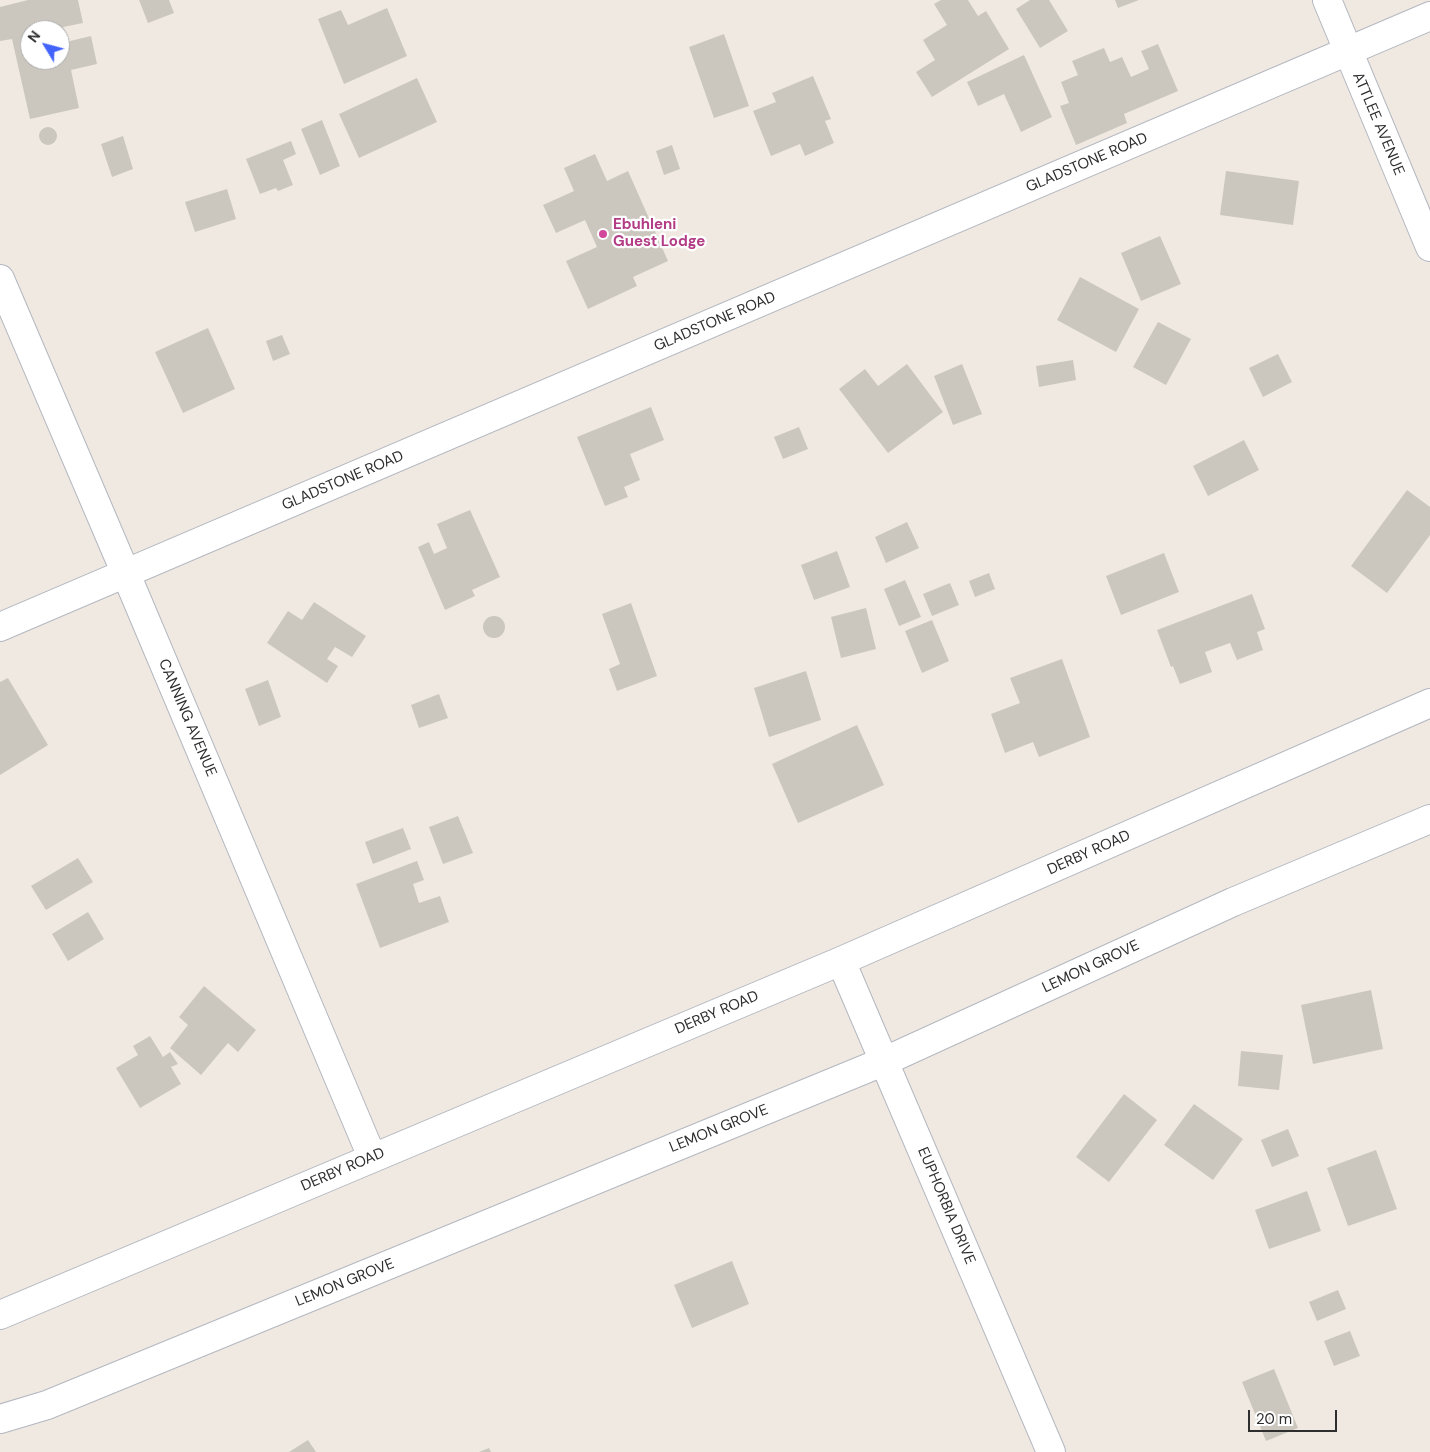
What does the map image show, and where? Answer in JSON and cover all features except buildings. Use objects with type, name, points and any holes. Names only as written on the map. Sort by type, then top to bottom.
[{"type":"street","name":"ATTLEE AVENUE","points":[[1327,0],[1430,247]]},
{"type":"street","name":"GLADSTONE ROAD","points":[[0,628],[1430,16]]},
{"type":"street","name":"CANNING AVENUE","points":[[0,279],[372,1157]]},
{"type":"street","name":"DERBY ROAD","points":[[0,1315],[841,961],[1430,703]]},
{"type":"street","name":"LEMON GROVE","points":[[0,1418],[47,1405],[885,1061],[1224,906],[1430,819]]},
{"type":"street","name":"EUPHORBIA DRIVE","points":[[841,961],[1051,1452]]},
{"type":"place","name":"Ebuhleni Guest Lodge","points":[[603,234]]}]
